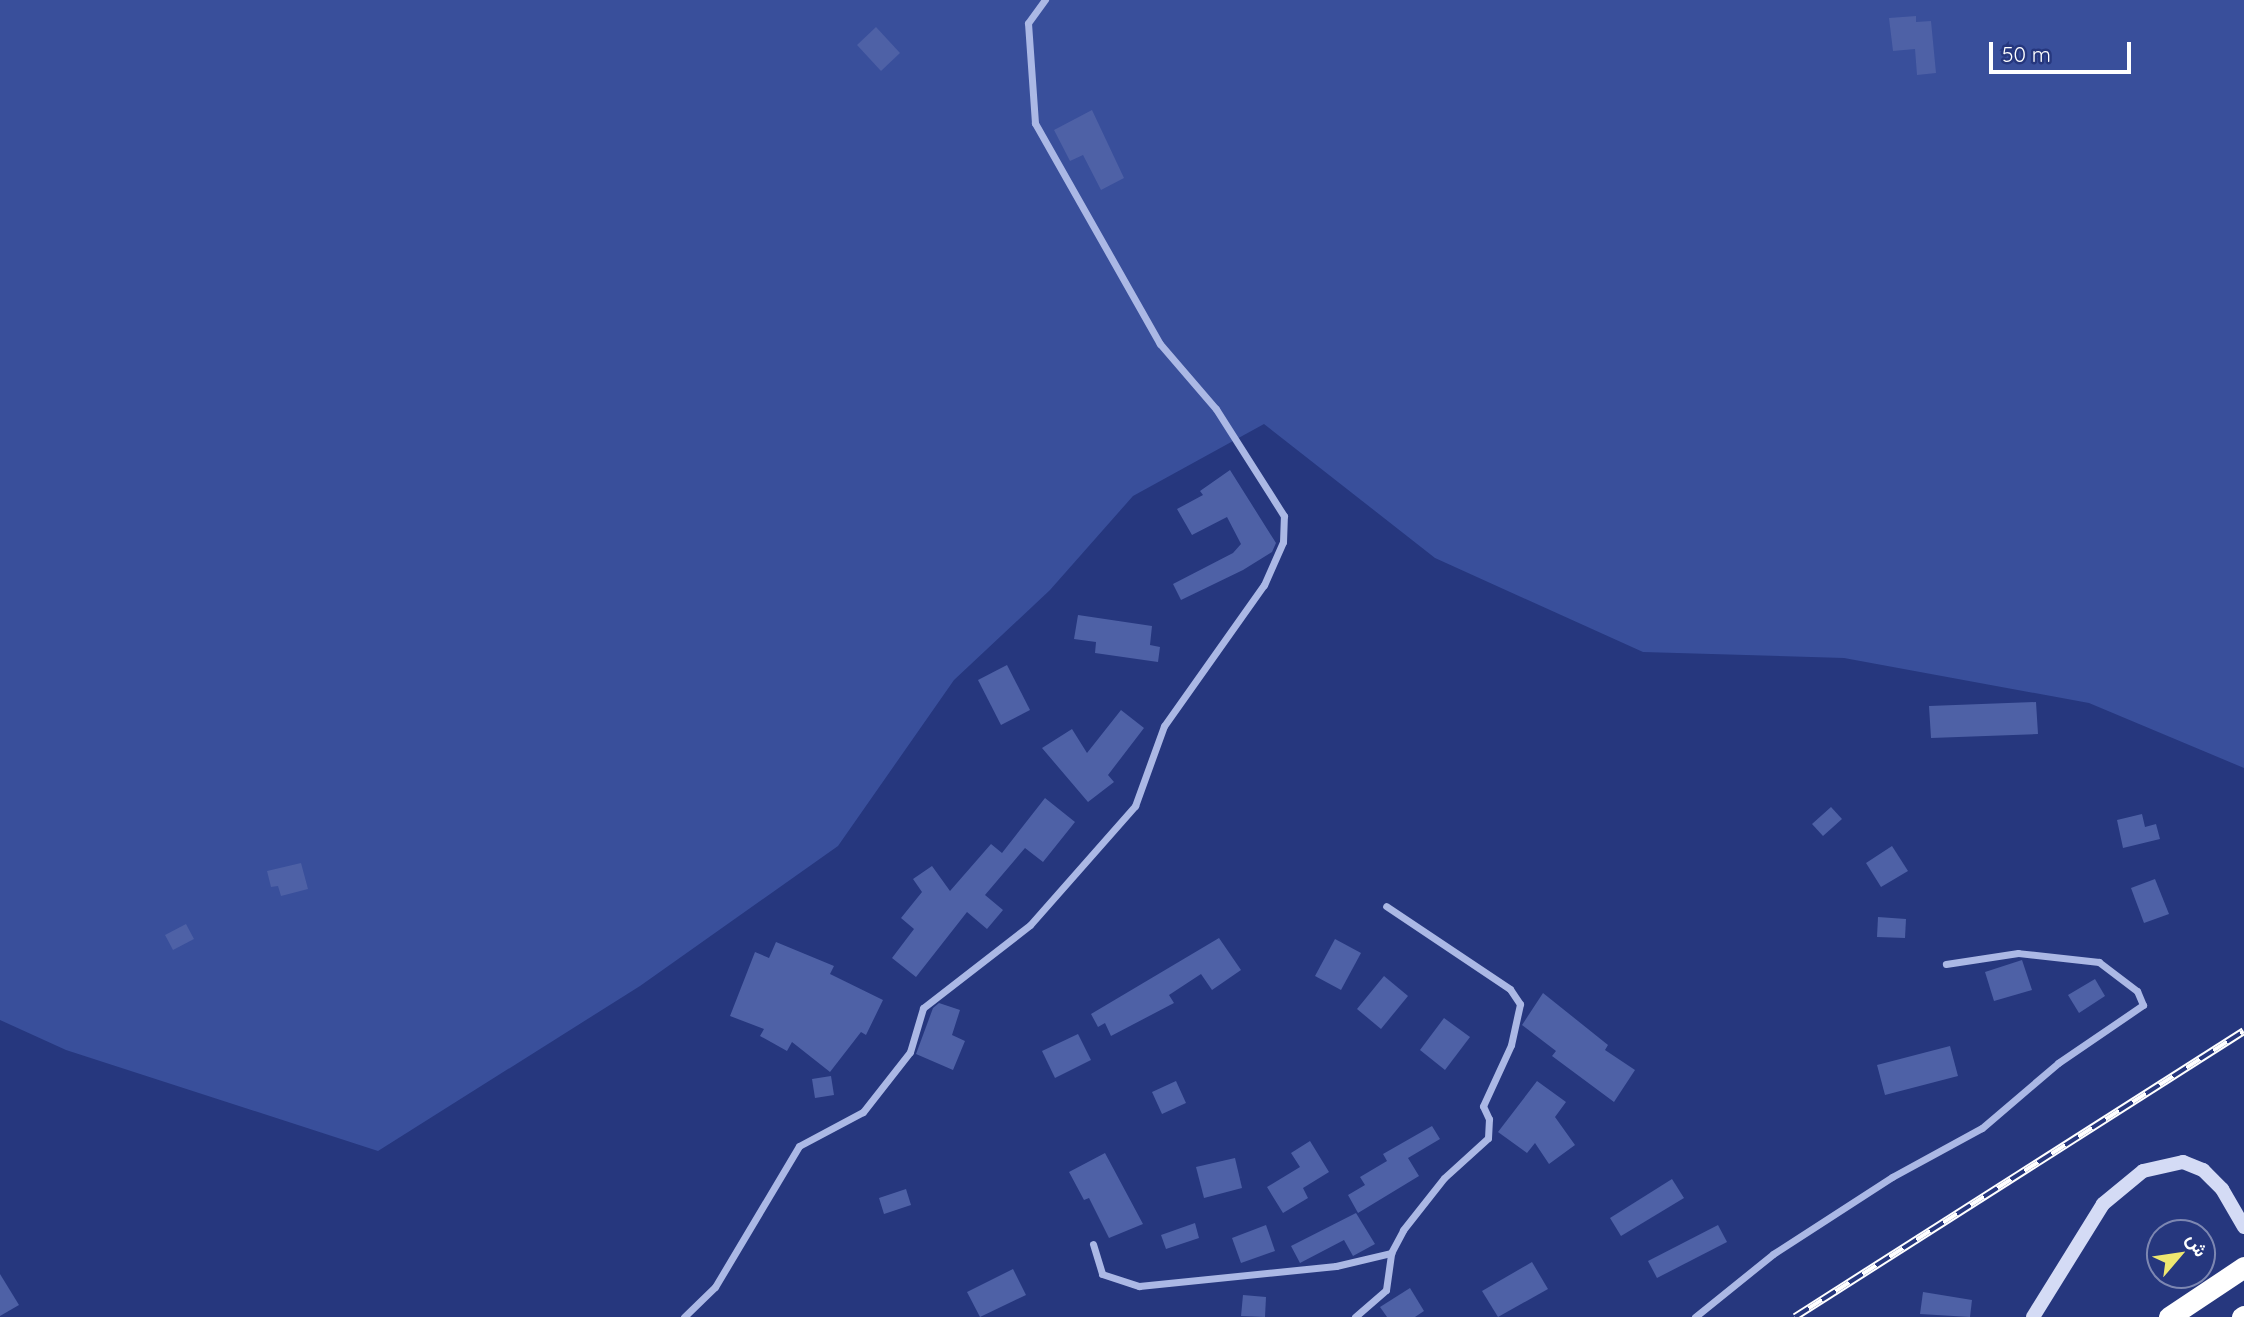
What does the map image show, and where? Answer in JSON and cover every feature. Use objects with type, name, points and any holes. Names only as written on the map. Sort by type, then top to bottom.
[{"type":"highway","points":[[2169,1317],[2244,1267]]},
{"type":"main road","points":[[2033,1317],[2103,1204],[2143,1171],[2183,1162],[2203,1170],[2222,1189],[2244,1227]]},
{"type":"street","points":[[684,1317],[715,1287],[799,1146],[863,1112],[910,1052],[923,1008],[1030,925],[1135,806],[1164,726],[1264,585],[1283,542],[1284,516],[1216,409],[1160,344],[1035,123],[1028,23],[1045,0]]},
{"type":"street","points":[[1355,1317],[1386,1290],[1391,1253],[1444,1178],[1488,1138],[1489,1119],[1482,1106],[1511,1045],[1520,1004],[1510,989],[1386,906]]},
{"type":"street","points":[[1696,1317],[1773,1254],[1892,1177],[1982,1128],[2058,1063],[2143,1005],[2137,991],[2099,962],[2018,953],[1946,964]]},
{"type":"street","points":[[1093,1244],[1102,1275],[1139,1286],[1336,1266],[1391,1253]]},
{"type":"shaded area","points":[[0,0],[2244,0],[2244,768],[2089,703],[1844,658],[1643,652],[1435,558],[1264,424],[1133,496],[1050,590],[954,680],[838,846],[640,986],[378,1151],[66,1050],[0,1020]]},
{"type":"building","points":[[1916,16],[1916,22],[1931,21],[1936,73],[1917,75],[1915,49],[1893,51],[1889,18]]},
{"type":"building","points":[[876,27],[900,53],[881,71],[857,45]]},
{"type":"building","points":[[1092,110],[1124,178],[1101,190],[1083,155],[1070,161],[1054,130]]},
{"type":"building","points":[[1230,470],[1276,543],[1272,552],[1243,570],[1181,600],[1173,584],[1233,553],[1241,544],[1227,517],[1192,535],[1177,509],[1203,495],[1200,491]]},
{"type":"building","points":[[1078,615],[1152,626],[1150,645],[1160,647],[1158,662],[1095,653],[1096,642],[1074,639]]},
{"type":"building","points":[[1007,665],[1030,710],[1001,725],[978,680]]},
{"type":"building","points":[[2036,702],[2038,734],[1931,738],[1929,706]]},
{"type":"building","points":[[1121,710],[1144,728],[1108,775],[1114,782],[1088,802],[1042,748],[1072,729],[1087,753]]},
{"type":"building","points":[[1045,798],[1075,822],[1043,862],[1025,848],[985,895],[1003,910],[987,929],[967,912],[916,977],[892,958],[914,929],[901,918],[922,892],[913,879],[932,866],[950,891],[991,844],[1002,853]]},
{"type":"building","points":[[1831,807],[1842,819],[1823,836],[1812,824]]},
{"type":"building","points":[[2142,814],[2145,827],[2156,824],[2160,839],[2123,848],[2117,820]]},
{"type":"building","points":[[1892,846],[1908,871],[1881,887],[1866,863]]},
{"type":"building","points":[[301,863],[308,889],[281,896],[278,886],[271,887],[267,871]]},
{"type":"building","points":[[2155,879],[2169,914],[2144,923],[2131,888]]},
{"type":"building","points":[[1878,917],[1906,919],[1905,938],[1877,937]]},
{"type":"building","points":[[186,924],[194,939],[173,950],[165,935]]},
{"type":"building","points":[[1219,938],[1241,970],[1212,990],[1201,974],[1169,995],[1174,1003],[1111,1036],[1105,1023],[1098,1027],[1091,1014]]},
{"type":"building","points":[[1335,939],[1361,953],[1341,990],[1315,976]]},
{"type":"building","points":[[776,942],[834,966],[830,974],[883,1000],[866,1035],[861,1032],[830,1072],[792,1042],[787,1051],[760,1036],[764,1029],[730,1016],[755,952],[769,958]]},
{"type":"building","points":[[2022,960],[2032,990],[1994,1001],[1985,972]]},
{"type":"building","points":[[1384,976],[1408,996],[1381,1029],[1357,1009]]},
{"type":"building","points":[[2095,979],[2105,996],[2079,1013],[2068,995]]},
{"type":"building","points":[[1543,993],[1608,1045],[1605,1050],[1635,1070],[1614,1102],[1552,1056],[1556,1051],[1522,1025]]},
{"type":"building","points":[[939,1003],[960,1010],[952,1035],[965,1041],[953,1070],[916,1054],[933,1008]]},
{"type":"building","points":[[1444,1018],[1470,1037],[1445,1070],[1420,1050]]},
{"type":"building","points":[[1078,1034],[1091,1060],[1055,1078],[1042,1051]]},
{"type":"building","points":[[1950,1046],[1958,1076],[1885,1095],[1877,1065]]},
{"type":"building","points":[[831,1076],[834,1095],[815,1098],[812,1079]]},
{"type":"building","points":[[1176,1081],[1186,1103],[1162,1114],[1152,1092]]},
{"type":"building","points":[[1537,1081],[1566,1102],[1555,1117],[1575,1145],[1549,1164],[1535,1143],[1527,1153],[1498,1132]]},
{"type":"building","points":[[1432,1126],[1440,1139],[1408,1158],[1419,1176],[1358,1213],[1348,1195],[1365,1185],[1360,1177],[1387,1161],[1383,1154]]},
{"type":"building","points":[[1310,1141],[1329,1172],[1303,1188],[1308,1198],[1283,1213],[1267,1187],[1300,1167],[1291,1153]]},
{"type":"building","points":[[1105,1153],[1143,1224],[1109,1238],[1089,1198],[1084,1200],[1069,1172]]},
{"type":"building","points":[[1235,1158],[1242,1188],[1204,1198],[1196,1167]]},
{"type":"building","points":[[1672,1179],[1684,1198],[1621,1236],[1610,1218]]},
{"type":"building","points":[[906,1189],[911,1205],[884,1214],[879,1198]]},
{"type":"building","points":[[1356,1213],[1375,1244],[1353,1256],[1344,1240],[1300,1263],[1291,1246]]},
{"type":"building","points":[[1195,1223],[1199,1238],[1166,1249],[1161,1235]]},
{"type":"building","points":[[1266,1225],[1275,1251],[1241,1263],[1232,1238]]},
{"type":"building","points":[[1718,1225],[1727,1242],[1657,1278],[1648,1261]]},
{"type":"building","points":[[1532,1262],[1548,1289],[1498,1317],[1482,1291]]},
{"type":"building","points":[[1013,1269],[1026,1295],[980,1317],[967,1292]]},
{"type":"building","points":[[0,1274],[19,1305],[0,1316]]},
{"type":"building","points":[[1410,1288],[1424,1311],[1415,1317],[1387,1317],[1380,1307]]},
{"type":"building","points":[[1923,1292],[1972,1300],[1970,1317],[1920,1314]]},
{"type":"building","points":[[1243,1295],[1266,1297],[1265,1317],[1241,1316]]},
{"type":"railway","points":[[1795,1317],[2244,1031]]}]
